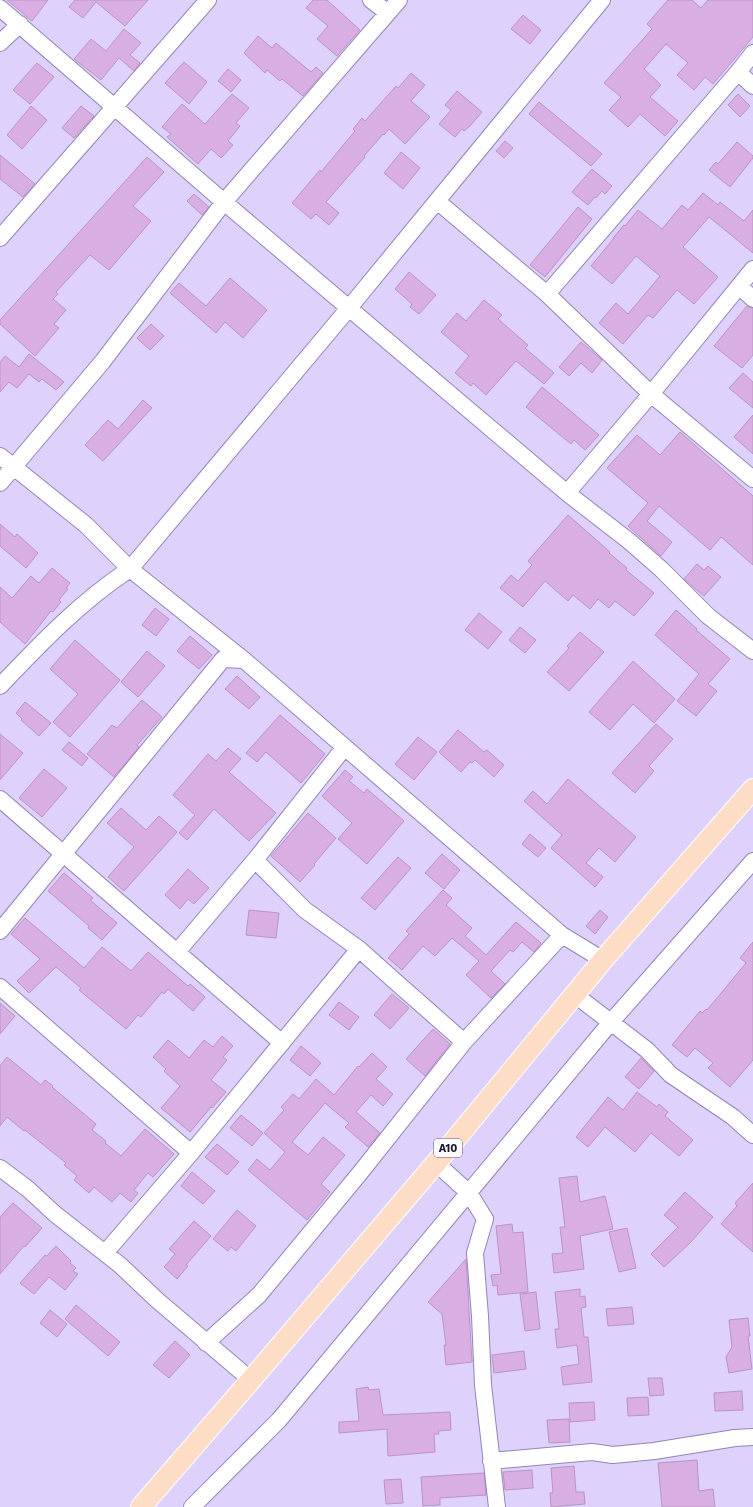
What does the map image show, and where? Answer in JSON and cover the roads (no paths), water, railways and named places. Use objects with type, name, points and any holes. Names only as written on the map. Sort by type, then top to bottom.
[{"type":"main road","name":"A10","points":[[141,1507],[436,1163],[574,994],[753,789]]},
{"type":"street","points":[[371,0],[388,13]]},
{"type":"street","points":[[0,483],[103,361],[224,202],[400,0]]},
{"type":"street","points":[[0,686],[69,617],[108,583],[130,568],[349,308],[602,0]]},
{"type":"street","points":[[0,238],[115,107],[204,1]]},
{"type":"street","points":[[0,8],[224,202],[567,493],[661,569],[708,616],[753,651]]},
{"type":"street","points":[[0,43],[20,24]]},
{"type":"street","points":[[547,294],[753,53]]},
{"type":"street","points":[[738,72],[753,86]]},
{"type":"street","points":[[437,201],[547,294],[651,394],[753,479]]},
{"type":"street","points":[[567,493],[651,394],[753,269]]},
{"type":"street","points":[[739,286],[753,299]]},
{"type":"street","points":[[0,456],[86,525],[130,568],[244,660],[562,935],[603,960]]},
{"type":"street","points":[[0,931],[223,659],[244,660]]},
{"type":"street","points":[[177,952],[255,860],[344,748]]},
{"type":"street","points":[[0,799],[282,1043]]},
{"type":"street","points":[[255,860],[305,910],[360,949],[388,976],[464,1042]]},
{"type":"street","points":[[192,1507],[279,1420],[611,1022],[753,861]]},
{"type":"street","points":[[206,1343],[259,1295],[360,1173],[464,1042],[562,935]]},
{"type":"street","points":[[105,1253],[191,1153],[360,949]]},
{"type":"street","points":[[0,987],[191,1153]]},
{"type":"street","points":[[574,994],[647,1050],[671,1075],[733,1117],[753,1135]]},
{"type":"street","points":[[436,1163],[469,1193],[485,1219],[475,1253],[481,1323],[483,1385],[497,1507]]},
{"type":"street","points":[[0,1168],[28,1189],[55,1214],[105,1253],[206,1343],[251,1380]]},
{"type":"street","points":[[491,1461],[592,1452],[613,1455],[654,1451],[735,1438],[753,1438]]}]
